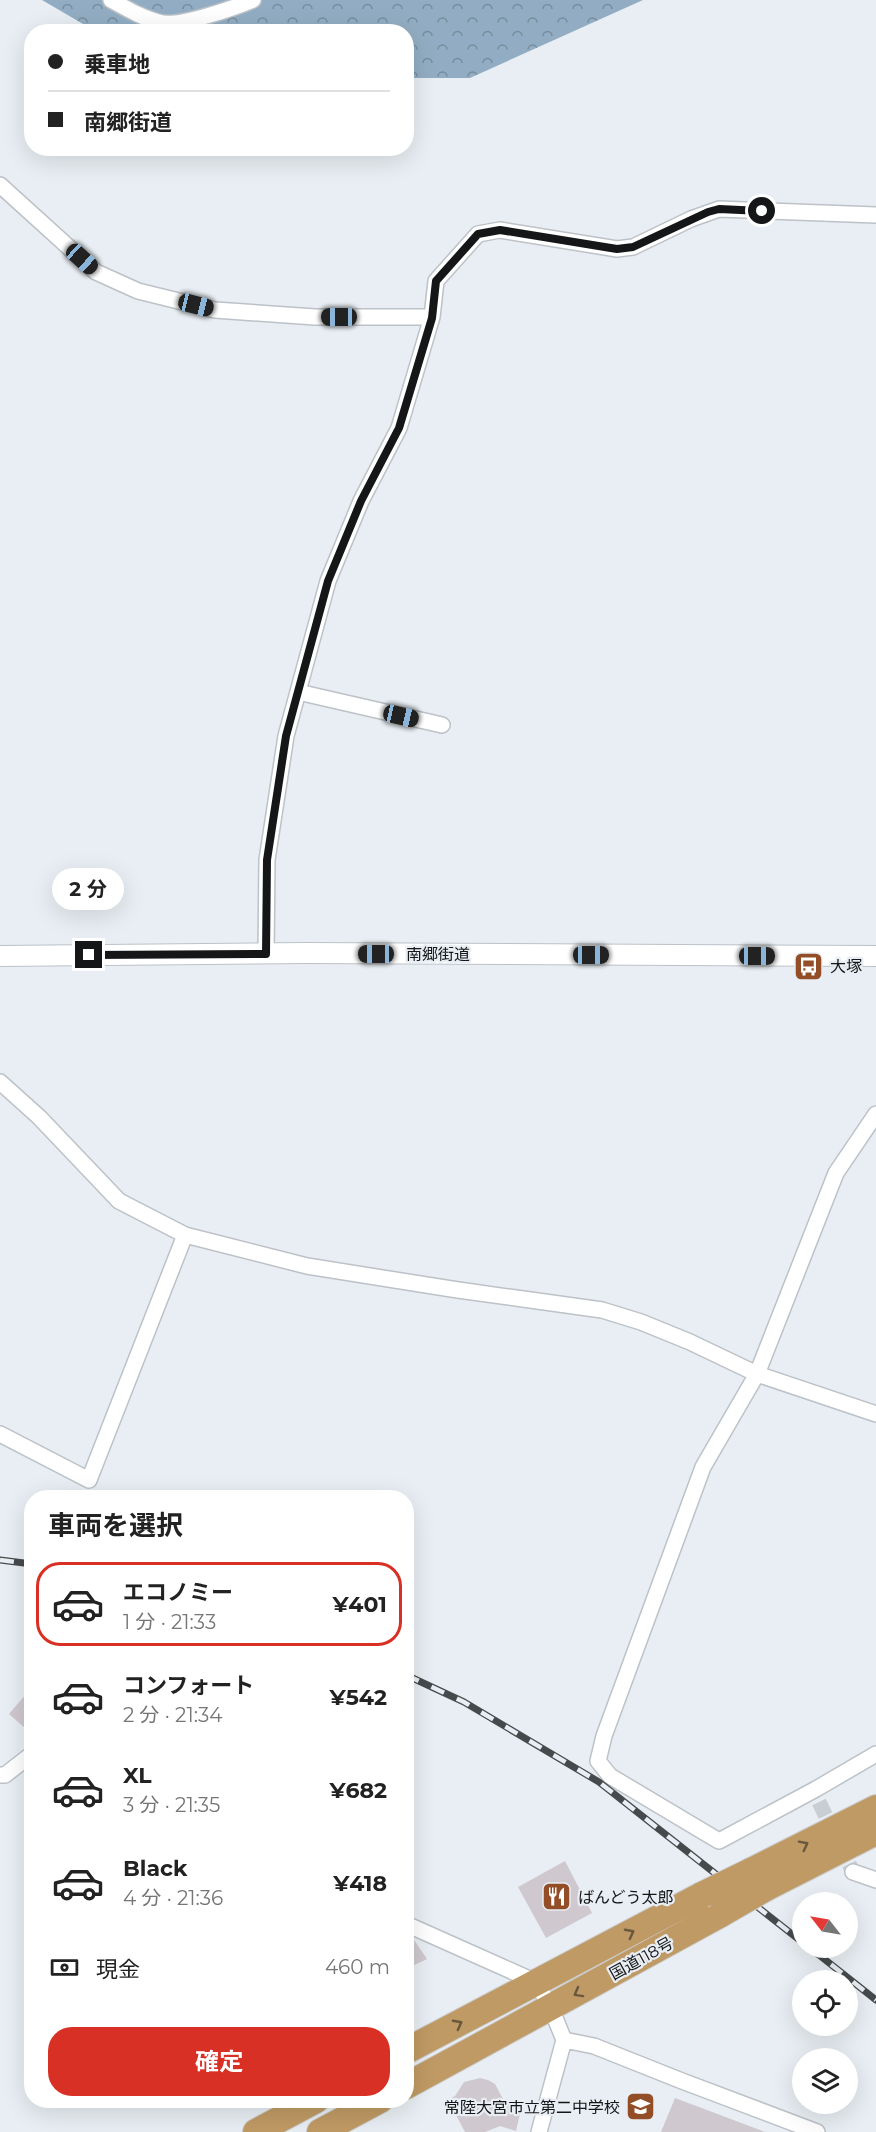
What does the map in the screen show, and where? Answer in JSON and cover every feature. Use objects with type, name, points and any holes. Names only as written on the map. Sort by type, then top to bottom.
[{"type":"highway","name":"国道118号","points":[[414,2082],[721,1914],[759,1880],[876,1808]]},
{"type":"highway","name":"国道118号","points":[[414,2047],[702,1895],[759,1880],[876,1832]]},
{"type":"highway","points":[[256,2132],[293,2122],[308,2108]]},
{"type":"highway","points":[[320,2132],[365,2108]]},
{"type":"street","points":[[111,0],[129,11],[164,23],[203,17],[253,0]]},
{"type":"street","points":[[0,185],[96,272],[138,291],[215,310],[315,317],[432,318]]},
{"type":"street","points":[[266,954],[267,860],[286,736],[328,581],[361,501],[399,428],[432,318],[436,281],[478,234],[489,231],[500,230],[617,249],[633,247],[691,219],[719,209],[876,215]]},
{"type":"street","points":[[298,692],[442,725]]},
{"type":"street","name":"南郷街道","points":[[0,956],[266,954],[876,956]]},
{"type":"street","points":[[0,1082],[39,1117],[119,1202],[185,1235],[307,1266],[602,1310],[641,1322],[690,1342],[757,1374],[876,1414]]},
{"type":"street","points":[[876,1114],[836,1173],[757,1374],[703,1467],[604,1736],[598,1761],[610,1776],[719,1841],[817,1795],[876,1754]]},
{"type":"street","points":[[0,1434],[89,1480],[185,1235]]},
{"type":"street","points":[[0,1775],[4,1775],[24,1760]]},
{"type":"street","points":[[853,1872],[876,1880]]},
{"type":"street","points":[[414,1928],[536,1982],[551,2008],[564,2040],[539,2132]]},
{"type":"street","points":[[564,2040],[594,2046],[817,2132]]},
{"type":"green space","points":[[42,0],[643,0],[470,78],[414,78],[414,24],[83,24]]},
{"type":"building","points":[[24,1696],[24,1727],[9,1714]]},
{"type":"building","points":[[565,1861],[592,1913],[546,1938],[518,1887]]},
{"type":"building","points":[[414,1940],[427,1959],[414,1965]]},
{"type":"building","points":[[480,2078],[495,2084],[503,2099],[522,2105],[516,2131],[500,2126],[485,2132],[465,2132],[448,2100],[455,2096],[464,2082]]},
{"type":"building","points":[[675,2098],[765,2132],[661,2132]]},
{"type":"tunnel","points":[[819,1802],[853,1872]]},
{"type":"railway","points":[[0,1560],[24,1563]]},
{"type":"railway","points":[[414,1679],[464,1702],[599,1782],[792,1934]]},
{"type":"railway","points":[[823,1958],[876,2000]]},
{"type":"place","name":"大塚","points":[[809,966]]},
{"type":"place","name":"ばんどう太郎","points":[[557,1897]]},
{"type":"place","name":"常陸大宮市立第二中学校","points":[[641,2107]]},
{"type":"route","points":[[89,955],[266,954],[267,860],[286,736],[328,581],[361,501],[399,428],[432,318],[436,281],[478,234],[500,230],[617,249],[633,247],[691,219],[719,209],[762,211]]}]
